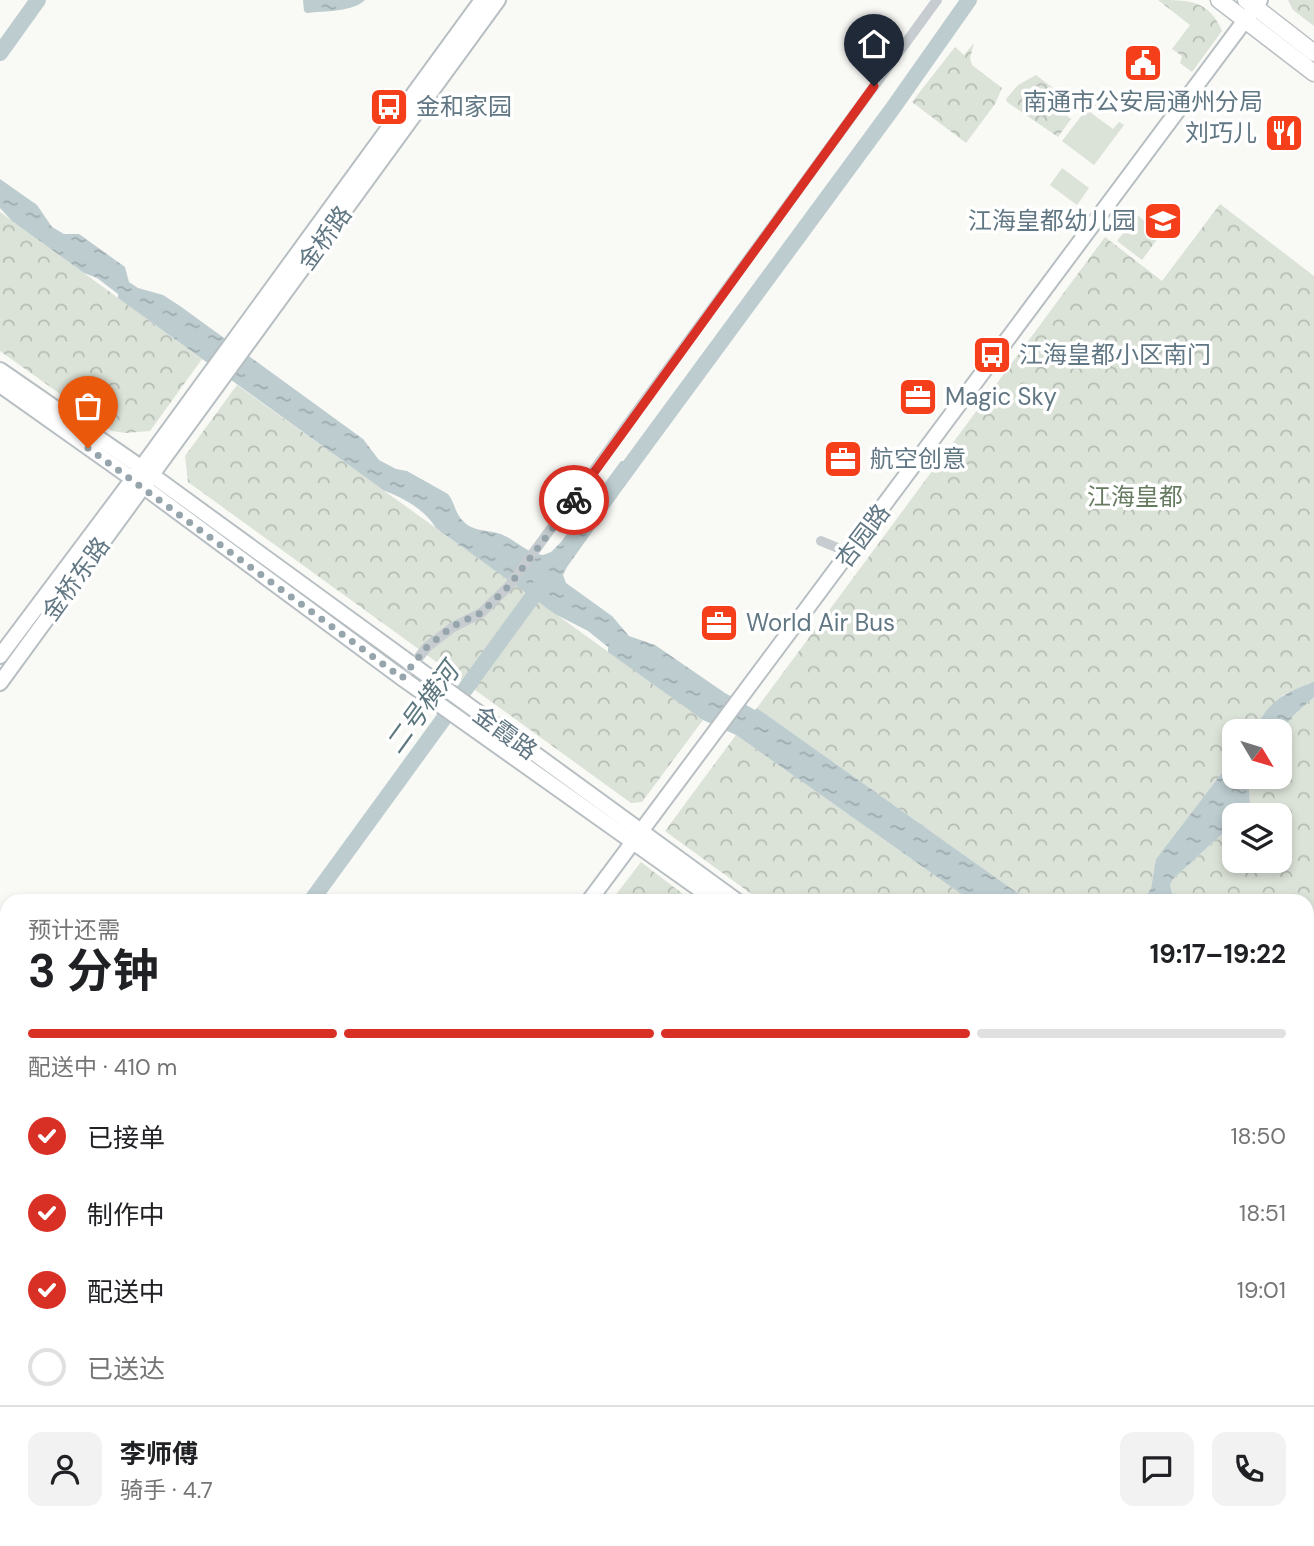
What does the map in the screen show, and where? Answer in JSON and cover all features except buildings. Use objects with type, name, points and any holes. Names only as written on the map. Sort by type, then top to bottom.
[{"type":"main road","points":[[1219,0],[1252,7],[1314,53]]},
{"type":"main road","points":[[1252,7],[1314,73]]},
{"type":"street","name":"金桥路","points":[[142,477],[482,0]]},
{"type":"street","name":"金桥路","points":[[239,343],[498,0]]},
{"type":"street","points":[[402,678],[427,647],[453,626],[481,613],[509,586],[937,0]]},
{"type":"street","name":"杏园路","points":[[594,894],[1252,7]]},
{"type":"street","name":"金霞路","points":[[0,370],[402,678],[467,705],[638,836],[708,894]]},
{"type":"street","name":"金霞路","points":[[0,385],[142,477],[412,666],[456,716],[726,894]]},
{"type":"street","name":"金桥东路","points":[[0,656],[142,477]]},
{"type":"street","name":"金桥东路","points":[[0,683],[142,477]]},
{"type":"street","points":[[821,541],[838,548]]},
{"type":"green space","points":[[1158,0],[1179,0],[1197,4],[1211,13],[1222,31],[1192,72],[1180,63],[1182,56],[1172,49],[1190,25]]},
{"type":"green space","points":[[1288,0],[1314,0],[1314,26],[1293,10]]},
{"type":"green space","points":[[974,43],[970,58],[972,65],[1002,88],[995,104],[966,143],[912,102],[955,47],[964,55]]},
{"type":"green space","points":[[1036,75],[1065,97],[1057,108],[1071,119],[1058,137],[1007,102],[1006,99],[1018,85]]},
{"type":"green space","points":[[1092,102],[1096,105],[1091,113],[1113,129],[1119,122],[1124,125],[1094,165],[1062,141]]},
{"type":"green space","points":[[1062,168],[1089,188],[1077,205],[1050,185]]},
{"type":"green space","name":"江海皇都","points":[[1220,204],[1314,276],[1314,682],[1283,695],[1261,719],[1222,719],[1222,773],[1156,859],[1151,888],[1147,894],[1019,894],[757,708],[1105,237],[1162,281]]},
{"type":"green space","points":[[0,212],[202,359],[150,431],[112,431],[0,351]]},
{"type":"green space","points":[[1137,215],[1161,234],[1142,260],[1117,241]]},
{"type":"green space","points":[[237,385],[703,720],[642,802],[631,803],[188,482],[185,456]]},
{"type":"green space","points":[[1314,697],[1314,894],[1172,894],[1170,885],[1173,879],[1222,834],[1222,873],[1292,873],[1292,803],[1250,803],[1249,789],[1292,789],[1291,719]]},
{"type":"green space","points":[[736,735],[961,894],[751,894],[665,831]]},
{"type":"green space","points":[[641,862],[683,894],[616,894]]},
{"type":"water","points":[[303,0],[365,0],[346,9],[307,13],[304,11]]},
{"type":"water","points":[[0,179],[37,205],[52,227],[64,234],[79,234],[125,267],[129,282],[138,288],[163,295],[180,306],[363,439],[379,460],[396,469],[407,471],[448,494],[461,519],[468,525],[510,538],[538,554],[551,552],[561,542],[621,461],[633,461],[637,469],[567,567],[563,575],[566,583],[612,616],[629,636],[655,645],[725,693],[755,710],[757,708],[1019,894],[961,894],[736,735],[703,720],[608,652],[608,647],[588,631],[555,614],[436,528],[413,505],[383,490],[118,298],[118,294],[97,278],[84,273],[12,221],[0,208]]},
{"type":"water","points":[[1314,682],[1314,697],[1291,719],[1261,719],[1278,699]]},
{"type":"water","points":[[1222,773],[1222,789],[1249,789],[1250,803],[1222,803],[1222,834],[1173,879],[1170,885],[1172,894],[1147,894],[1151,888],[1156,859]]},
{"type":"waterway","points":[[0,53],[38,0]]},
{"type":"waterway","name":"二号横河","points":[[620,479],[893,108],[969,0]]},
{"type":"waterway","name":"二号横河","points":[[316,894],[544,581]]},
{"type":"way so far","points":[[88,448],[163,500],[402,678],[427,647],[453,626],[481,613],[509,586],[574,500]]},
{"type":"place","name":"南通市公安局通州分局","points":[[1143,63]]},
{"type":"place","name":"金和家园","points":[[389,107]]},
{"type":"place","name":"刘巧儿","points":[[1284,133]]},
{"type":"place","name":"江海皇都幼儿园","points":[[1163,221]]},
{"type":"place","name":"江海皇都小区南门","points":[[992,355]]},
{"type":"place","name":"Magic Sky","points":[[918,397]]},
{"type":"place","name":"航空创意","points":[[843,459]]},
{"type":"place","name":"World Air Bus","points":[[719,623]]},
{"type":"route","points":[[574,500],[874,86]]}]
